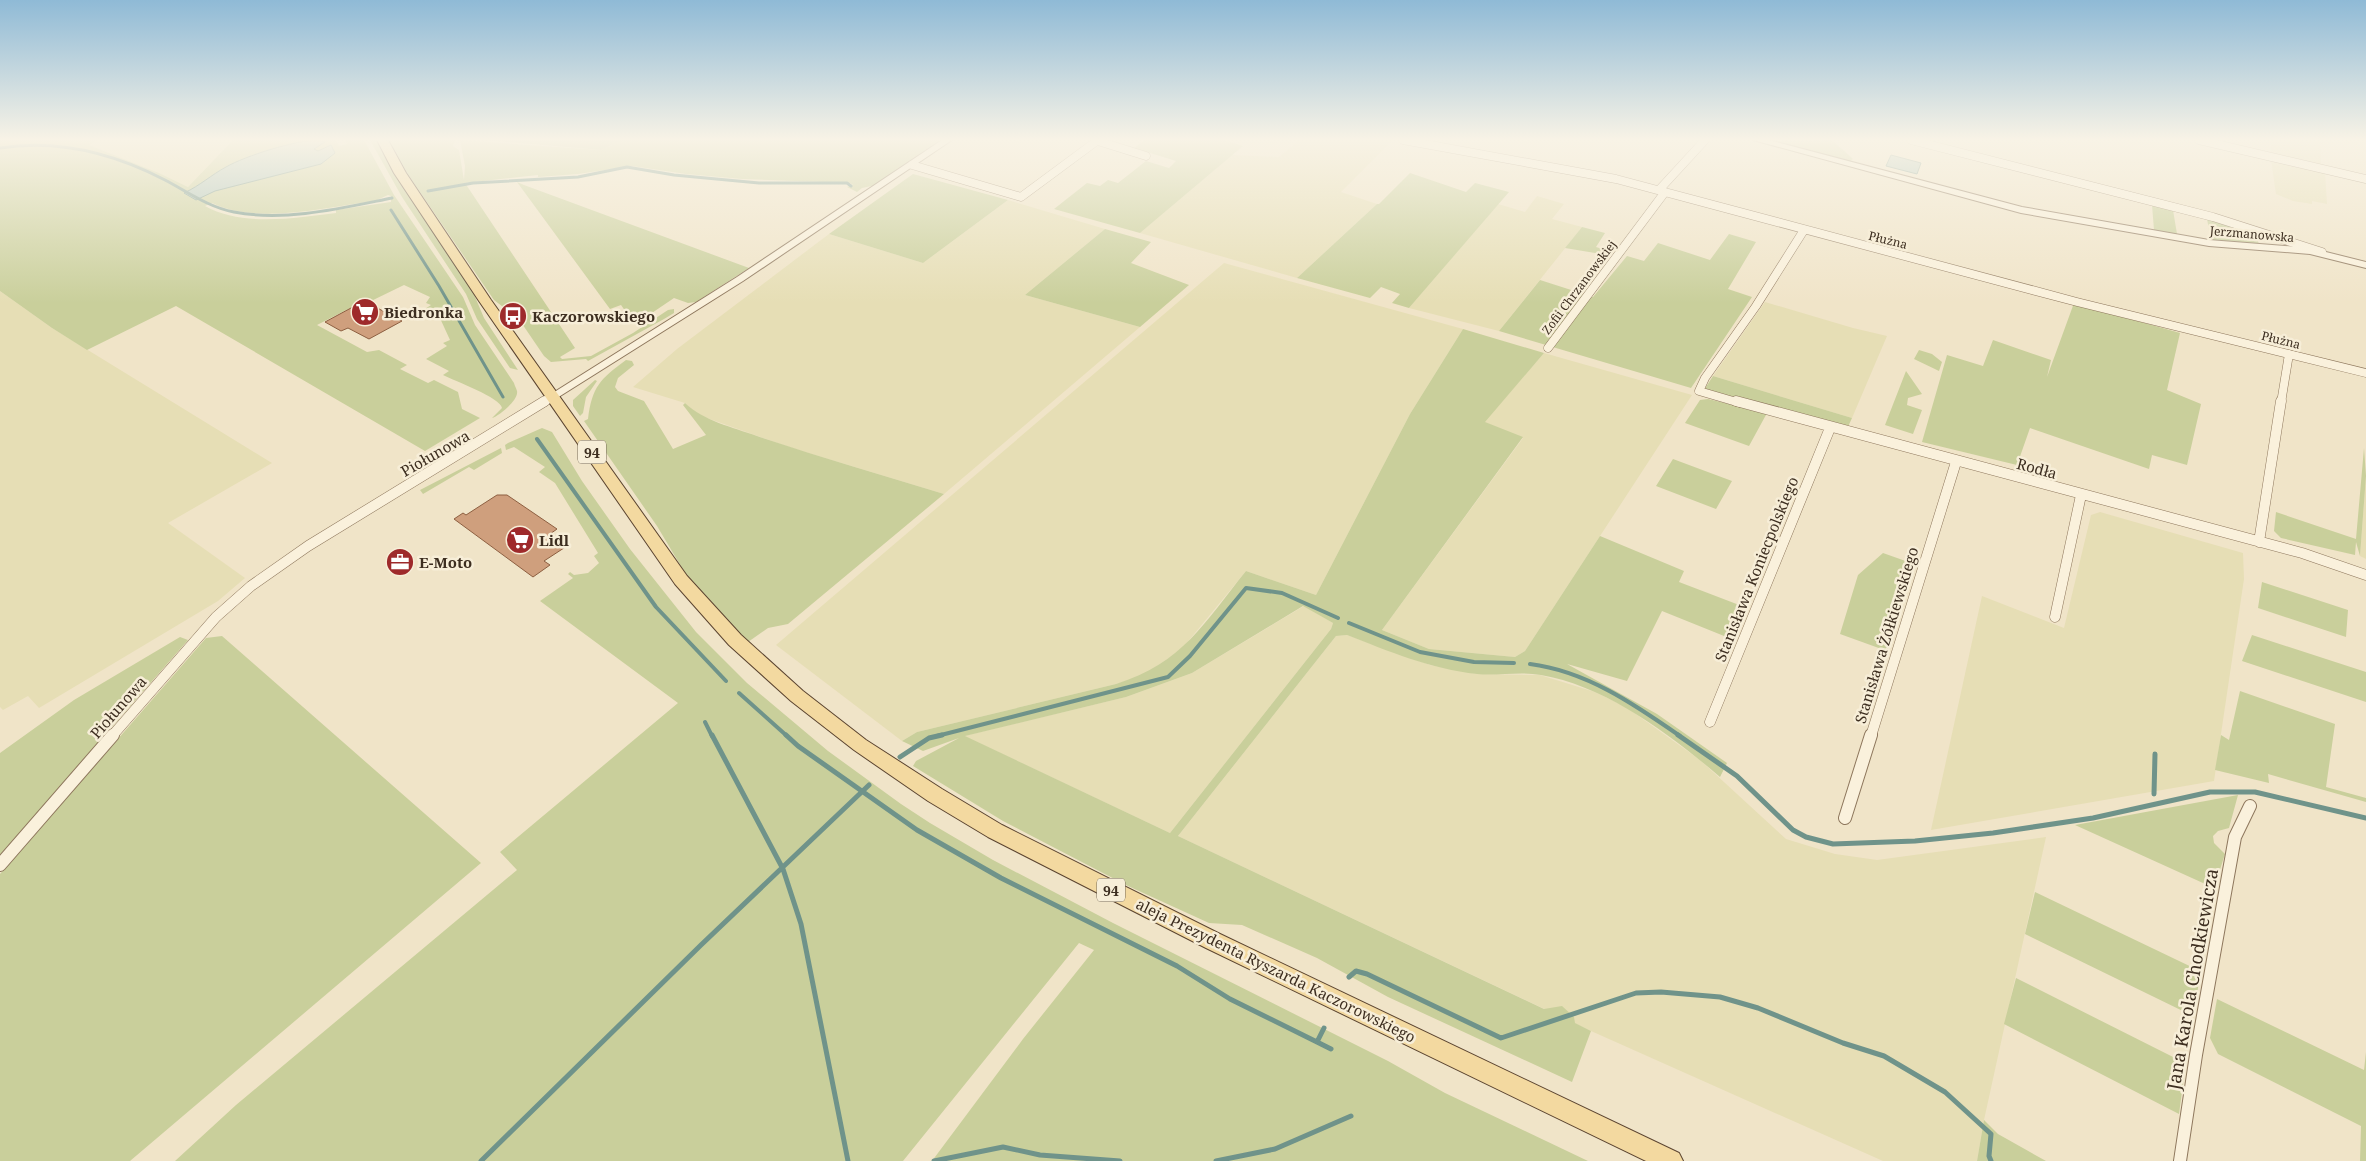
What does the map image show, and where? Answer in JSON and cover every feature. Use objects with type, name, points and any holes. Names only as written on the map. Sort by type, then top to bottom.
[{"type":"main road","name":"aleja Prezydenta Ryszarda Kaczorowskiego","points":[[414,194],[681,580],[735,640],[796,696],[860,745],[942,800],[1066,868],[1671,1161]]},
{"type":"street","name":"Piołunowa","points":[[0,865],[216,617],[240,594],[306,547],[489,439],[553,396],[748,274],[868,194]]},
{"type":"street","points":[[1008,194],[1021,198],[1026,194]]},
{"type":"street","name":"Zofii Chrzanowskiej","points":[[1548,348],[1660,194]]},
{"type":"street","name":"Płużna","points":[[1674,194],[2077,302],[2366,373]]},
{"type":"street","name":"Jerzmanowska","points":[[1961,194],[2021,210],[2209,243],[2327,254],[2366,265]]},
{"type":"street","points":[[2123,194],[2213,217],[2327,254]]},
{"type":"street","name":"Rodła","points":[[1804,230],[1756,306],[1705,378],[1700,391],[1830,428],[2259,542],[2331,562],[2366,575]]},
{"type":"street","points":[[2265,235],[2274,249]]},
{"type":"street","points":[[2259,542],[2289,354]]},
{"type":"street","name":"Stanisława Koniecpolskiego","points":[[1710,722],[1830,428]]},
{"type":"street","name":"Stanisława Żółkiewskiego","points":[[1844,818],[1956,462]]},
{"type":"street","points":[[2055,617],[2081,495]]},
{"type":"street","name":"Jana Karola Chodkiewicza","points":[[2180,1161],[2196,1055],[2235,837],[2250,806]]},
{"type":"shaded area","points":[[1186,194],[1348,194],[1377,204],[1297,278],[1140,233]]},
{"type":"shaded area","points":[[2276,194],[2326,194],[2327,204],[2312,201],[2312,204],[2293,201]]},
{"type":"shaded area","points":[[1537,196],[1564,204],[1552,219],[1582,227],[1499,331],[1409,308],[1498,204],[1525,212]]},
{"type":"shaded area","points":[[1008,200],[1105,229],[1025,295],[1140,327],[944,494],[792,448],[704,417],[695,413],[685,403],[633,387],[677,349],[829,234],[923,263]]},
{"type":"shaded area","points":[[1224,263],[1463,329],[1410,414],[1316,595],[1246,571],[1181,650],[1142,676],[917,732],[902,741],[776,645]]},
{"type":"shaded area","points":[[0,291],[52,328],[272,463],[168,523],[245,578],[218,601],[39,708],[28,696],[3,710],[0,707]]},
{"type":"shaded area","points":[[1765,302],[1887,336],[1852,418],[1713,376]]},
{"type":"shaded area","points":[[1544,353],[1692,395],[1525,651],[1515,657],[1429,649],[1382,630],[1523,438],[1484,422]]},
{"type":"shaded area","points":[[2366,476],[2366,559],[2360,556]]},
{"type":"shaded area","points":[[2100,512],[2243,553],[2244,579],[2214,781],[1931,830],[1982,596],[2064,628],[2091,515]]},
{"type":"shaded area","points":[[1304,606],[1333,623],[1331,629],[1170,833],[964,736],[1126,697],[1192,673]]},
{"type":"shaded area","points":[[1347,635],[1430,665],[1477,674],[1540,675],[1595,692],[1626,707],[1700,760],[1786,839],[1835,854],[1877,860],[2046,837],[1984,1120],[1977,1161],[1883,1161],[1591,1031],[1178,836],[1336,636]]},
{"type":"green space","points":[[0,194],[394,194],[463,297],[475,325],[514,383],[517,395],[508,407],[492,418],[502,408],[500,404],[477,390],[443,375],[449,371],[426,359],[447,346],[443,343],[450,340],[439,316],[425,309],[431,305],[426,303],[430,297],[404,285],[367,303],[364,301],[317,325],[367,352],[379,350],[407,365],[400,369],[428,383],[434,380],[458,392],[462,409],[480,418],[425,451],[176,306],[87,350],[0,291]],"holes":[[[388,195],[391,196],[391,202],[336,210],[336,213],[287,219],[235,217],[205,206],[212,203],[250,213],[271,214],[375,201]]]},
{"type":"green space","points":[[400,194],[408,194],[473,292],[484,318],[518,370],[510,368],[477,319],[466,294]]},
{"type":"green space","points":[[421,194],[472,194],[575,348],[560,357],[562,359],[591,356],[633,333],[668,310],[674,309],[674,313],[588,361],[586,359],[551,362],[544,356],[512,309],[507,310],[494,300]]},
{"type":"green space","points":[[526,194],[549,194],[749,268],[696,302],[688,303],[674,298],[643,319],[630,315],[621,305],[610,309]]},
{"type":"green space","points":[[885,194],[987,194],[1008,200],[923,263],[829,234]]},
{"type":"green space","points":[[1073,194],[1186,194],[1140,233],[1054,209]]},
{"type":"green space","points":[[1389,194],[1507,194],[1409,308],[1392,303],[1400,294],[1381,287],[1370,298],[1297,278]]},
{"type":"green space","points":[[2152,205],[2173,210],[2177,234],[2154,230]]},
{"type":"green space","points":[[2207,219],[2255,234],[2259,244],[2211,240]]},
{"type":"green space","points":[[1582,227],[1605,233],[1596,247],[1609,251],[1607,255],[1565,248]]},
{"type":"green space","points":[[1105,229],[1151,242],[1131,263],[1189,285],[1140,327],[1025,295]]},
{"type":"green space","points":[[1729,234],[1756,242],[1728,289],[1752,297],[1691,388],[1499,331],[1540,280],[1593,297],[1627,256],[1644,261],[1658,243],[1710,260]]},
{"type":"green space","points":[[2074,303],[2180,333],[2167,390],[2201,404],[2187,465],[2152,455],[2149,469],[2030,428],[2017,465],[1922,442],[1947,355],[1983,366],[1993,340],[2051,360],[2047,377]]},
{"type":"green space","points":[[1463,329],[1544,353],[1485,422],[1523,437],[1382,630],[1429,649],[1515,657],[1525,651],[1600,536],[1684,571],[1679,582],[1747,608],[1734,640],[1662,611],[1627,681],[1567,664],[1657,714],[1727,763],[1720,777],[1659,729],[1613,701],[1590,690],[1541,675],[1460,672],[1410,659],[1347,635],[1336,636],[1178,836],[1544,1009],[1562,1006],[1574,1017],[1575,1023],[1591,1031],[1572,1082],[1388,997],[1317,958],[1242,925],[1209,923],[1128,886],[1003,821],[913,766],[916,761],[959,738],[923,751],[902,741],[917,732],[1116,684],[1139,675],[1159,665],[1176,653],[1204,624],[1246,571],[1316,595],[1410,414]],"holes":[[[1303,606],[1333,623],[1331,629],[1170,833],[965,736],[1126,697],[1192,673]]]},
{"type":"green space","points":[[1919,350],[1932,354],[1942,362],[1939,371],[1914,359]]},
{"type":"green space","points":[[626,360],[632,361],[634,365],[618,378],[615,387],[618,391],[644,401],[673,449],[706,435],[683,405],[685,403],[710,419],[728,426],[944,494],[788,624],[768,628],[748,642],[685,573],[657,526],[584,421],[588,419],[592,399],[599,385]]},
{"type":"green space","points":[[1906,371],[1922,394],[1908,398],[1907,405],[1922,410],[1913,434],[1885,425]]},
{"type":"green space","points":[[1713,376],[1852,418],[1847,429],[1704,390]]},
{"type":"green space","points":[[595,380],[597,381],[586,397],[583,413],[580,416],[573,406],[573,400]]},
{"type":"green space","points":[[1708,399],[1767,413],[1749,446],[1685,423],[1700,400]]},
{"type":"green space","points":[[542,428],[552,432],[582,481],[630,549],[696,632],[747,683],[828,751],[901,804],[993,860],[1113,923],[1388,1061],[1445,1093],[1588,1161],[932,1161],[1023,1039],[1094,950],[1079,943],[903,1161],[175,1161],[236,1105],[517,870],[500,852],[678,703],[540,601],[573,578],[568,574],[570,572],[574,575],[588,573],[599,563],[594,556],[598,553],[555,483],[539,472],[545,467],[514,447],[506,450],[505,445],[508,443]]},
{"type":"green space","points":[[501,448],[502,453],[474,470],[469,467],[423,494],[420,490]]},
{"type":"green space","points":[[2364,448],[2366,476],[2360,556],[2356,542],[2355,555],[2281,538],[2274,531],[2276,512],[2356,539]]},
{"type":"green space","points":[[1673,459],[1732,481],[1716,509],[1656,486]]},
{"type":"green space","points":[[1883,553],[1914,564],[1887,651],[1840,634],[1858,575]]},
{"type":"green space","points":[[2262,582],[2348,610],[2346,637],[2258,608]]},
{"type":"green space","points":[[2252,635],[2366,672],[2366,702],[2242,661]]},
{"type":"green space","points":[[222,636],[481,863],[130,1161],[0,1161],[0,874],[206,638]]},
{"type":"green space","points":[[180,637],[188,640],[0,855],[0,753],[74,700]]},
{"type":"green space","points":[[2240,691],[2335,724],[2326,787],[2366,798],[2366,802],[2268,774],[2269,783],[2215,770],[2221,735],[2229,740]]},
{"type":"green space","points":[[2238,795],[2229,828],[2218,831],[2213,836],[2214,843],[2225,854],[2214,888],[2075,825]]},
{"type":"green space","points":[[2035,892],[2200,971],[2195,1013],[2191,1015],[2025,934]]},
{"type":"green space","points":[[2016,978],[2183,1062],[2185,1069],[2179,1114],[2004,1024]]},
{"type":"green space","points":[[2217,999],[2364,1070],[2366,1052],[2366,1161],[2360,1161],[2361,1126],[2218,1054],[2210,1038]]},
{"type":"green space","points":[[1984,1120],[1998,1134],[2046,1161],[1977,1161]]},
{"type":"water","points":[[186,194],[208,194],[196,200]]},
{"type":"building","name":"Biedronka","points":[[364,301],[402,321],[369,339],[348,328],[341,331],[325,322]]},
{"type":"building","name":"Lidl","points":[[497,495],[507,495],[557,529],[550,534],[567,546],[544,561],[550,565],[533,577],[454,519],[463,513],[466,515]]},
{"type":"waterway","points":[[190,194],[215,207],[253,215],[293,215],[392,198]]},
{"type":"waterway","points":[[391,210],[439,286],[503,397]]},
{"type":"waterway","points":[[537,439],[656,607],[726,681]]},
{"type":"waterway","points":[[937,736],[1168,677],[1190,656],[1246,588],[1282,593],[1338,618]]},
{"type":"waterway","points":[[1349,623],[1420,652],[1474,662],[1514,663]]},
{"type":"waterway","points":[[1530,664],[1551,668],[1590,681],[1627,701],[1680,736]]},
{"type":"waterway","points":[[739,693],[787,736]]},
{"type":"waterway","points":[[705,722],[712,736]]},
{"type":"waterway","points":[[712,735],[782,868]]},
{"type":"waterway","points":[[786,735],[798,746],[862,791]]},
{"type":"waterway","points":[[900,757],[929,738],[942,735]]},
{"type":"waterway","points":[[1678,735],[1737,776],[1793,830],[1806,837],[1833,844],[1915,841],[1993,833],[2093,818],[2210,792],[2255,792],[2366,818]]},
{"type":"waterway","points":[[2154,794],[2155,754]]},
{"type":"waterway","points":[[862,791],[869,785]]},
{"type":"waterway","points":[[782,868],[862,791]]},
{"type":"waterway","points":[[862,791],[917,830],[1001,878],[1177,966],[1230,999],[1317,1042]]},
{"type":"waterway","points":[[481,1161],[782,868]]},
{"type":"waterway","points":[[782,868],[801,924],[848,1161]]},
{"type":"waterway","points":[[1349,977],[1356,971],[1367,974],[1501,1038],[1636,993],[1661,992],[1720,997],[1758,1008],[1843,1043],[1884,1056],[1945,1092],[1991,1134],[1989,1156],[1991,1161]]},
{"type":"waterway","points":[[1317,1042],[1324,1028]]},
{"type":"waterway","points":[[1317,1042],[1331,1049]]},
{"type":"waterway","points":[[1216,1161],[1275,1149],[1351,1116]]},
{"type":"waterway","points":[[934,1161],[1003,1147],[1040,1155],[1120,1161]]},
{"type":"place","name":"Biedronka","points":[[365,312]]},
{"type":"place","name":"Kaczorowskiego","points":[[513,316]]},
{"type":"place","name":"Lidl","points":[[520,540]]},
{"type":"place","name":"E-Moto","points":[[400,562]]}]
